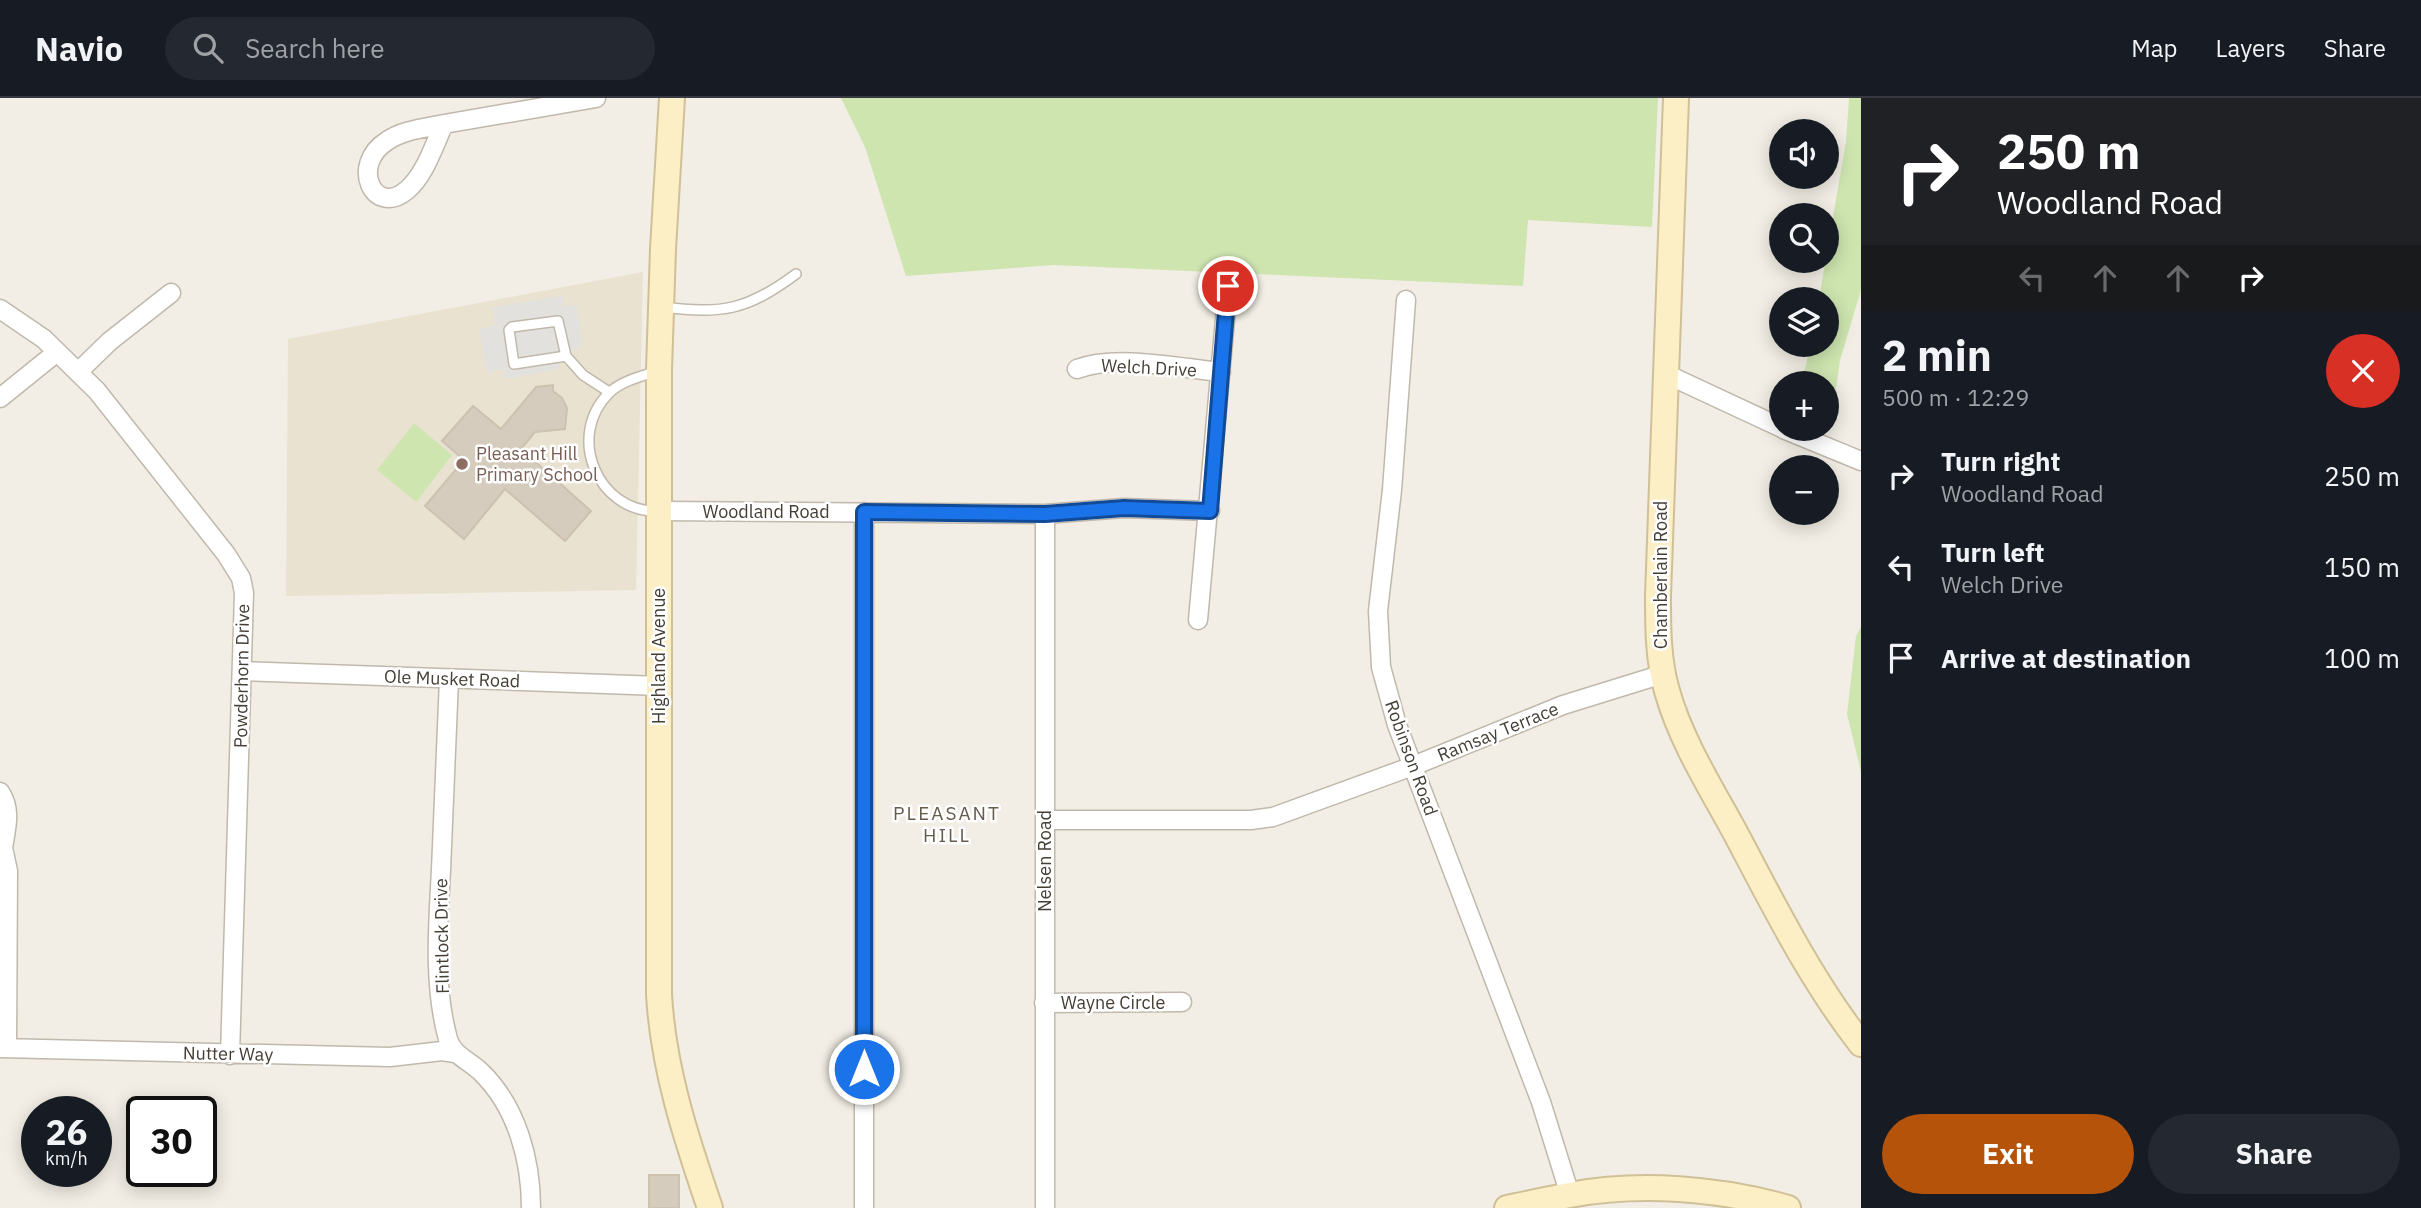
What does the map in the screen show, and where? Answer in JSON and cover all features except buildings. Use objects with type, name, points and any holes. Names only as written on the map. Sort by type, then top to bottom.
[{"type":"street","points":[[444,124],[415,183],[405,192],[391,198],[376,194],[367,182],[367,169],[377,148],[387,140],[406,132],[444,124],[596,98]]},
{"type":"street","name":"Highland Avenue","points":[[672,98],[659,370],[660,1014],[669,1073],[683,1130],[710,1208]]},
{"type":"street","name":"Chamberlain Road","points":[[1676,98],[1658,608],[1663,674],[1674,711],[1724,812],[1800,951],[1861,1044]]},
{"type":"street","name":"Welch Drive","points":[[1198,620],[1210,511],[1228,286]]},
{"type":"street","points":[[79,371],[110,341],[171,293]]},
{"type":"street","name":"Robinson Road","points":[[1406,300],[1378,639],[1387,696],[1541,1102],[1570,1195]]},
{"type":"street","name":"Powderhorn Drive","points":[[0,309],[44,339],[79,371],[203,524],[241,578],[244,593],[243,671],[230,1055]]},
{"type":"street","points":[[0,398],[57,352]]},
{"type":"street","name":"Welch Drive","points":[[1077,369],[1106,363],[1222,372]]},
{"type":"street","points":[[1666,374],[1769,422]]},
{"type":"street","points":[[1813,441],[1861,461]]},
{"type":"street","name":"Woodland Road","points":[[658,511],[1045,514],[1093,508],[1210,511]]},
{"type":"street","points":[[864,512],[864,1208]]},
{"type":"street","name":"Nelsen Road","points":[[1045,514],[1045,1208]]},
{"type":"street","name":"Ole Musket Road","points":[[243,671],[660,686]]},
{"type":"street","name":"Ramsay Terrace","points":[[1045,820],[1260,819],[1305,807],[1563,705],[1663,674]]},
{"type":"street","name":"Flintlock Drive","points":[[449,679],[438,960],[448,1039],[455,1052]]},
{"type":"street","points":[[0,792],[8,810],[1,848],[8,871],[4,1048]]},
{"type":"street","name":"Wayne Circle","points":[[1044,1003],[1182,1002]]},
{"type":"street","name":"Nutter Way","points":[[4,1048],[390,1057],[455,1052]]},
{"type":"street","points":[[455,1052],[488,1079],[510,1113],[528,1164],[531,1208]]},
{"type":"street","points":[[1507,1208],[1570,1195],[1643,1190],[1694,1191],[1742,1197],[1788,1208]]},
{"type":"lane","points":[[660,306],[706,312],[728,309],[771,293],[796,274]]},
{"type":"lane","points":[[566,356],[514,364],[509,330],[512,327],[558,321],[566,356],[583,375],[609,392]]},
{"type":"lane","points":[[658,511],[638,511],[621,500],[605,484],[592,463],[587,447],[590,425],[609,392],[624,383],[659,370]]},
{"type":"shaded area","name":"Pleasant Hill Primary School","points":[[643,272],[636,590],[286,596],[288,339]]},
{"type":"shaded area","points":[[562,296],[564,307],[577,305],[582,347],[574,350],[556,370],[505,379],[503,369],[487,373],[479,329],[495,325],[492,307]]},
{"type":"green space","points":[[841,98],[1658,98],[1652,227],[1528,220],[1523,286],[1054,265],[906,276],[865,147]]},
{"type":"green space","points":[[1849,98],[1861,98],[1861,290],[1838,371],[1805,371],[1807,357],[1839,357],[1839,287],[1821,287],[1823,273],[1839,273],[1839,203],[1835,203],[1846,141]]},
{"type":"green space","points":[[414,423],[452,455],[416,502],[377,470]]},
{"type":"green space","points":[[1861,627],[1861,772],[1847,714],[1856,636]]},
{"type":"place","name":"Pleasant Hill Primary School","points":[[462,464]]},
{"type":"district","name":"PLEASANT HILL","points":[[947,824]]},
{"type":"route","points":[[864,1069],[864,512],[1045,514],[1093,508],[1210,511],[1228,286]]}]
